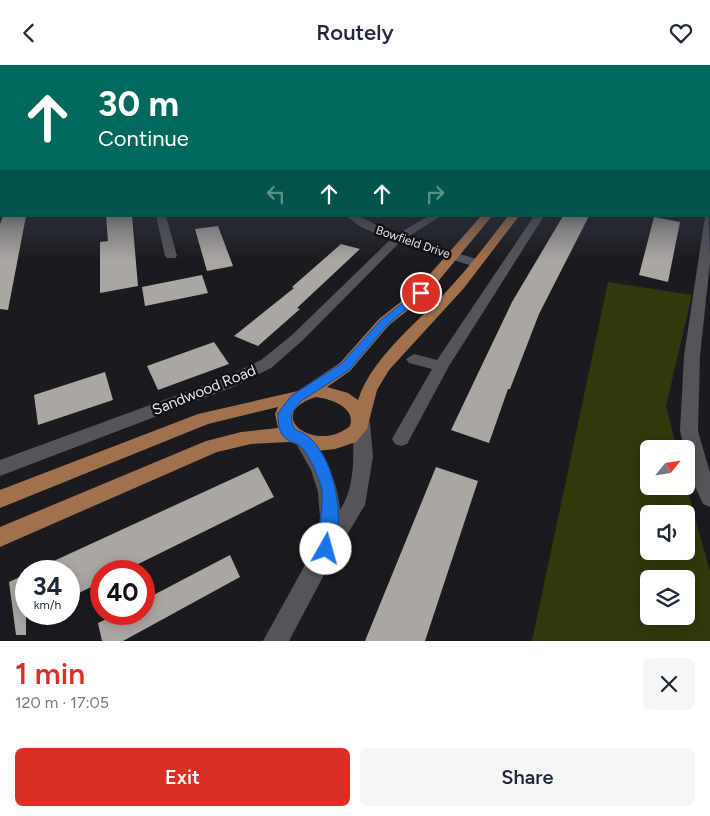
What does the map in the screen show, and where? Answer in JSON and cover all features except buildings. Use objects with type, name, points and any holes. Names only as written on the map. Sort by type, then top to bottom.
[{"type":"main road","points":[[297,438],[286,429],[283,419],[286,408],[345,367],[384,322],[421,293],[439,274],[451,255],[486,217]]},
{"type":"main road","points":[[0,537],[212,446],[239,438],[263,435],[297,438],[324,444],[346,439],[356,433],[369,390],[383,367],[460,285],[513,217]]},
{"type":"main road","points":[[301,396],[324,391],[340,395],[356,406],[361,419]]},
{"type":"main road","name":"Sandwood Road","points":[[0,499],[202,419],[301,396]]},
{"type":"street","points":[[161,217],[171,256]]},
{"type":"street","name":"Bowfield Drive","points":[[353,217],[377,231],[397,239],[476,263]]},
{"type":"street","name":"Sandwood Road","points":[[0,468],[227,383],[266,364],[297,338],[397,239],[434,217]]},
{"type":"street","points":[[401,439],[441,366],[538,217]]},
{"type":"street","points":[[707,217],[692,356],[689,431],[703,482],[710,498]]},
{"type":"street","points":[[414,359],[441,366]]},
{"type":"street","points":[[276,641],[326,549],[355,505],[364,457],[361,419]]},
{"type":"street","points":[[297,438],[320,465],[329,488],[329,527],[326,549]]},
{"type":"green space","points":[[608,282],[692,295],[666,406],[675,440],[640,440],[640,495],[689,495],[692,505],[640,505],[640,560],[695,560],[695,517],[710,572],[710,641],[532,641]]},
{"type":"route","points":[[326,549],[329,527],[329,488],[320,465],[304,441],[290,435],[286,429],[283,419],[284,413],[286,408],[296,398],[345,367],[384,322],[421,293]]}]
